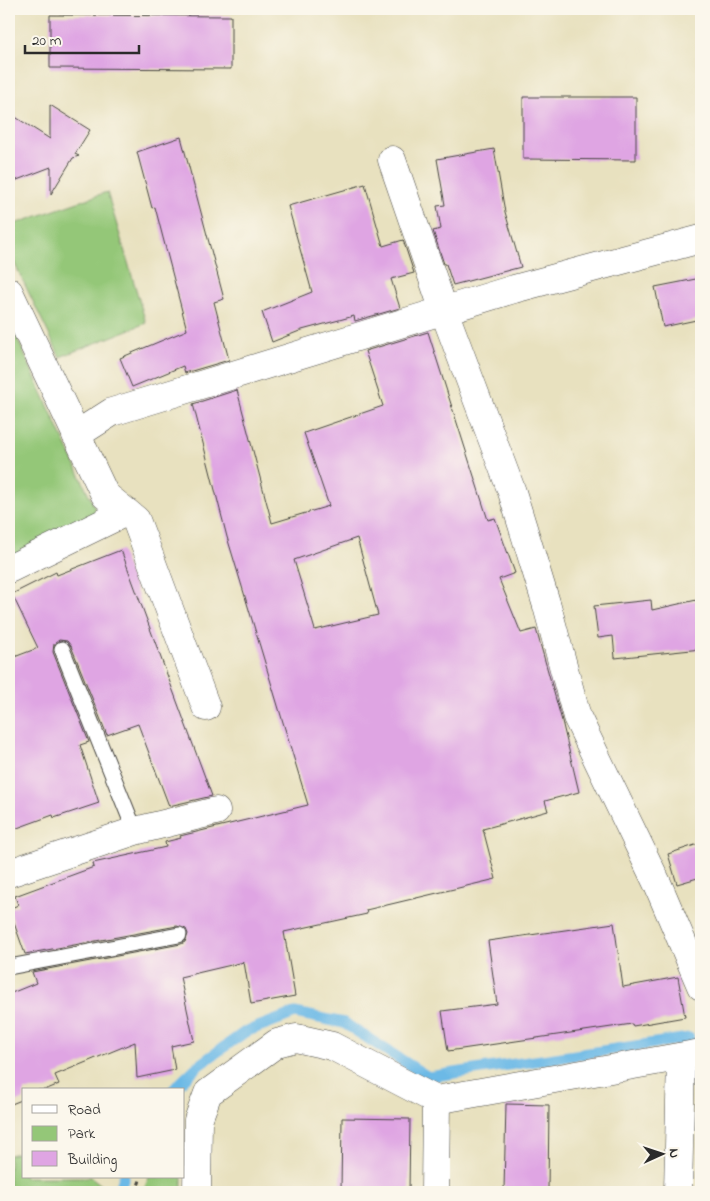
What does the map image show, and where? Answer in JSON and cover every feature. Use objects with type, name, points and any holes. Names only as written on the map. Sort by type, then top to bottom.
[{"type":"street","points":[[392,160],[444,311],[512,492],[547,606],[577,718],[658,884],[701,986]]},
{"type":"street","points":[[76,435],[112,412],[514,290],[701,239]]},
{"type":"street","points":[[9,292],[105,496],[136,520],[206,707]]},
{"type":"street","points":[[9,569],[126,512]]},
{"type":"street","points":[[9,873],[135,831],[216,811]]},
{"type":"street","points":[[197,1192],[198,1120],[208,1093],[277,1043],[296,1038],[332,1046],[436,1100],[691,1055],[678,1192]]},
{"type":"street","points":[[435,1192],[436,1100]]},
{"type":"lane","points":[[62,649],[135,831]]},
{"type":"lane","points":[[9,968],[179,935]]},
{"type":"path","points":[[136,1192],[141,1178]]},
{"type":"green space","points":[[107,192],[146,323],[60,357],[9,252],[9,226]]},
{"type":"green space","points":[[9,321],[95,508],[94,517],[9,558]]},
{"type":"green space","points":[[22,1152],[22,1178],[92,1178],[108,1190],[107,1192],[9,1192],[9,1155]]},
{"type":"green space","points":[[149,1178],[182,1178],[182,1192],[143,1192]]},
{"type":"building","points":[[50,15],[231,16],[231,69],[50,68]]},
{"type":"building","points":[[523,97],[636,97],[636,160],[523,159]]},
{"type":"building","points":[[50,105],[90,130],[75,154],[79,156],[73,158],[51,194],[51,167],[9,183],[9,113],[50,139]]},
{"type":"building","points":[[181,137],[224,299],[214,302],[229,360],[185,373],[183,366],[132,387],[120,358],[187,330],[155,207],[152,208],[137,152]]},
{"type":"building","points":[[494,149],[505,212],[521,267],[453,285],[433,231],[441,229],[437,206],[445,205],[437,159]]},
{"type":"building","points":[[365,184],[383,246],[403,240],[414,273],[391,279],[400,308],[355,321],[354,316],[302,330],[272,342],[262,312],[312,292],[288,206]]},
{"type":"building","points":[[701,278],[701,319],[663,327],[655,287]]},
{"type":"building","points":[[428,332],[488,520],[495,518],[515,573],[499,579],[521,633],[536,629],[562,721],[579,792],[545,801],[548,811],[483,829],[496,879],[366,910],[367,914],[284,932],[295,996],[251,1004],[244,962],[180,977],[194,1041],[171,1046],[175,1070],[137,1078],[135,1042],[55,1075],[59,1084],[50,1088],[22,1088],[22,1100],[9,1105],[9,994],[36,983],[32,972],[181,944],[185,942],[188,934],[186,929],[177,926],[25,954],[9,909],[18,905],[15,896],[94,867],[93,863],[166,847],[165,842],[181,838],[180,836],[308,805],[227,537],[193,404],[237,390],[272,523],[329,506],[304,433],[383,406],[365,351]],"holes":[[[357,538],[378,615],[315,630],[294,560]]]},
{"type":"building","points":[[121,550],[212,796],[169,806],[138,724],[107,735],[71,646],[67,641],[59,640],[54,644],[53,652],[89,742],[80,745],[99,803],[54,818],[53,815],[9,831],[9,659],[38,648],[12,594],[56,572],[57,575]]},
{"type":"building","points":[[701,599],[701,649],[615,658],[613,636],[598,638],[594,606],[651,600],[652,610]]},
{"type":"building","points":[[701,843],[701,877],[677,884],[668,854]]},
{"type":"building","points":[[614,923],[623,987],[678,977],[685,1017],[633,1026],[632,1024],[448,1051],[442,1011],[497,1004],[488,941]]},
{"type":"building","points":[[506,1104],[549,1105],[548,1191],[504,1190]]},
{"type":"building","points":[[342,1118],[410,1119],[409,1192],[341,1191]]},
{"type":"waterway","points":[[175,1088],[199,1065],[245,1032],[295,1013],[344,1023],[428,1077],[689,1038]]},
{"type":"waterway","points":[[119,1192],[124,1178]]}]
